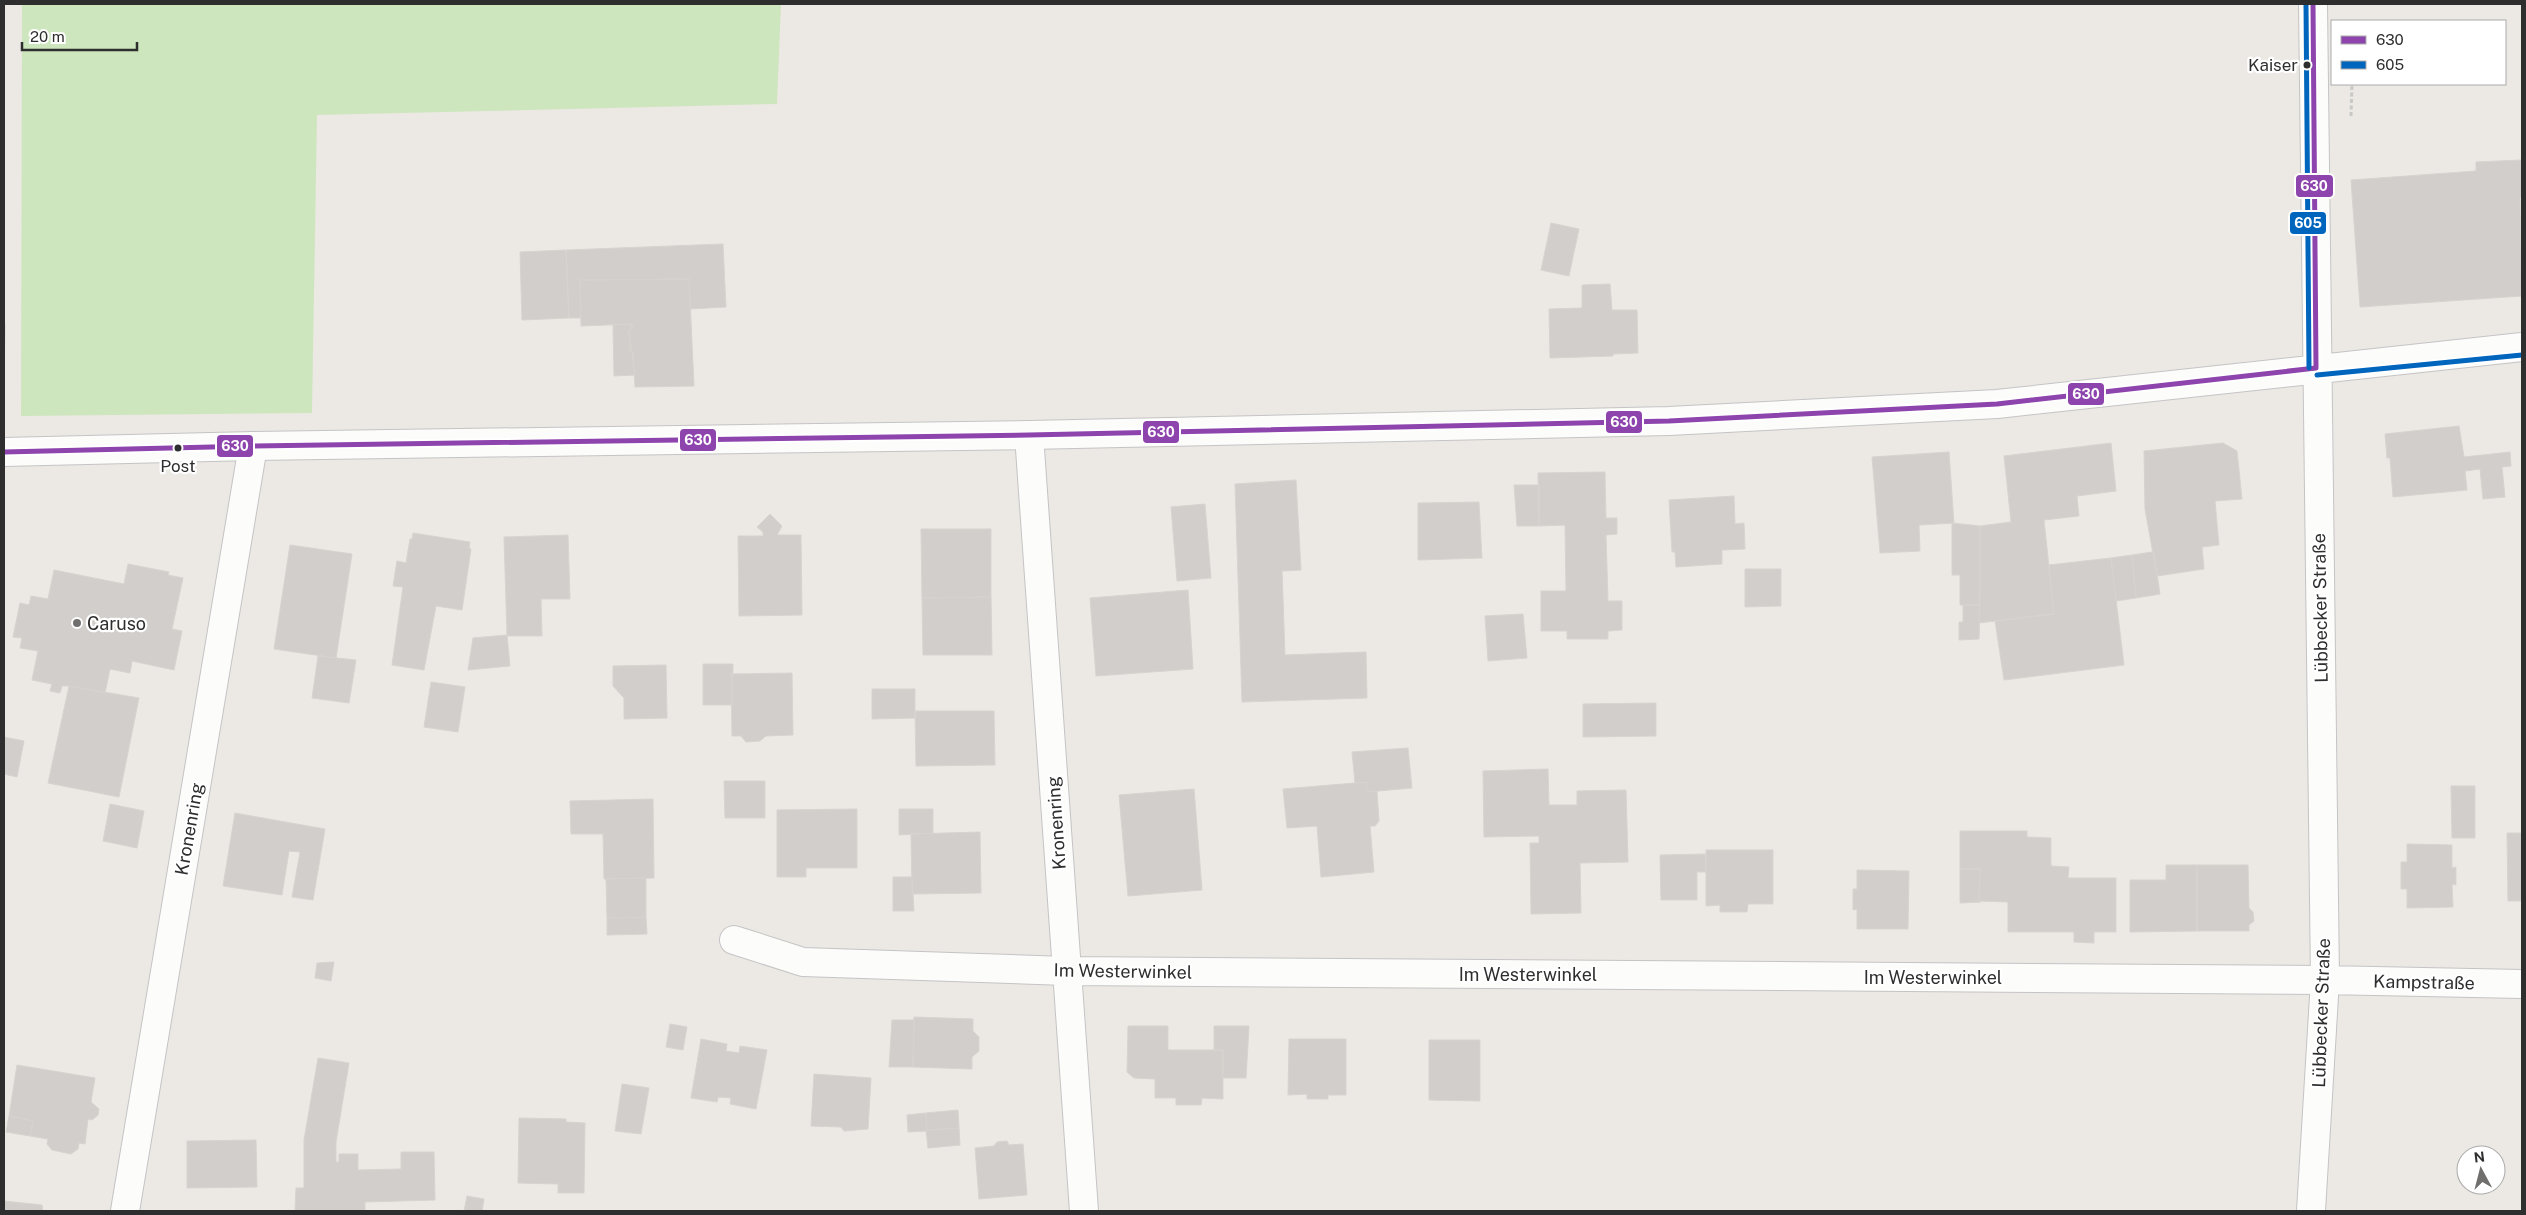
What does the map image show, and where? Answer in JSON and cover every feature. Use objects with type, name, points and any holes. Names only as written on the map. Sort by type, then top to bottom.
[{"type":"street","name":"Lübbecker Straße","points":[[2311,1211],[2325,980],[2313,4]]},
{"type":"street","points":[[4,452],[253,446],[1029,435],[1679,421],[1997,404],[2522,347]]},
{"type":"street","name":"Kronenring","points":[[1029,435],[1084,1211]]},
{"type":"street","name":"Kronenring","points":[[125,1211],[253,446]]},
{"type":"street","name":"Im Westerwinkel","points":[[734,940],[803,962],[1066,971],[2325,980]]},
{"type":"street","name":"Kampstraße","points":[[2325,980],[2522,984]]},
{"type":"green space","points":[[22,4],[781,4],[777,104],[317,115],[312,413],[21,416]]},
{"type":"building","points":[[2522,160],[2522,197],[2520,197],[2522,296],[2360,307],[2351,180],[2476,171],[2476,162]]},
{"type":"building","points":[[1551,223],[1579,229],[1569,276],[1541,270]]},
{"type":"building","points":[[723,244],[726,307],[690,309],[689,279],[580,280],[581,318],[569,318],[566,250]]},
{"type":"building","points":[[566,250],[569,318],[522,320],[520,252]]},
{"type":"building","points":[[689,279],[694,386],[635,387],[633,352],[630,351],[629,330],[632,329],[632,324],[581,326],[580,280]]},
{"type":"building","points":[[1610,284],[1612,310],[1637,310],[1638,353],[1613,354],[1613,356],[1550,358],[1549,309],[1582,308],[1582,285]]},
{"type":"building","points":[[632,324],[632,329],[629,330],[635,375],[614,376],[613,325]]},
{"type":"building","points":[[4,325],[5,325],[4,381]]},
{"type":"building","points":[[2459,426],[2464,457],[2510,452],[2511,466],[2502,467],[2505,497],[2483,499],[2480,469],[2465,471],[2467,490],[2393,497],[2390,458],[2387,458],[2385,434]]},
{"type":"building","points":[[2111,443],[2116,491],[2077,496],[2079,516],[2044,520],[2054,614],[1979,623],[1980,526],[2011,522],[2004,456]]},
{"type":"building","points":[[2223,443],[2237,451],[2242,499],[2215,501],[2219,545],[2202,547],[2204,569],[2157,576],[2145,509],[2144,451]]},
{"type":"building","points":[[1949,452],[1954,523],[1919,525],[1920,551],[1880,553],[1872,457]]},
{"type":"building","points":[[1605,472],[1606,518],[1617,518],[1617,534],[1606,535],[1608,601],[1622,601],[1622,630],[1608,631],[1608,639],[1567,639],[1567,631],[1541,631],[1541,591],[1566,591],[1565,525],[1539,526],[1538,473]]},
{"type":"building","points":[[1296,480],[1301,570],[1282,571],[1285,655],[1366,652],[1367,698],[1242,702],[1235,484]]},
{"type":"building","points":[[1514,485],[1539,485],[1539,526],[1517,526]]},
{"type":"building","points":[[1734,496],[1735,524],[1744,523],[1745,549],[1722,550],[1722,564],[1676,567],[1675,552],[1672,552],[1669,500]]},
{"type":"building","points":[[1479,502],[1482,558],[1418,560],[1418,503]]},
{"type":"building","points":[[1205,504],[1211,578],[1177,581],[1171,507]]},
{"type":"building","points":[[770,514],[782,526],[777,535],[801,535],[802,615],[739,616],[738,536],[763,536],[763,532],[757,527]]},
{"type":"building","points":[[1952,523],[1980,526],[1980,605],[1960,605],[1960,575],[1952,575]]},
{"type":"building","points":[[921,529],[991,529],[991,597],[922,598]]},
{"type":"building","points":[[413,533],[470,542],[469,548],[471,549],[462,610],[436,606],[424,670],[392,665],[403,587],[393,586],[397,561],[406,563],[410,539],[412,539]]},
{"type":"building","points":[[568,535],[570,599],[541,599],[542,636],[507,636],[504,537]]},
{"type":"building","points":[[290,545],[352,554],[336,658],[274,649]]},
{"type":"building","points":[[2154,553],[2160,594],[2136,598],[2132,555]]},
{"type":"building","points":[[2132,555],[2136,598],[2116,601],[2111,558]]},
{"type":"building","points":[[2111,558],[2124,665],[2004,680],[1995,621],[2054,614],[2049,565]]},
{"type":"building","points":[[128,564],[169,572],[168,575],[183,578],[172,629],[182,631],[174,670],[132,661],[130,673],[110,669],[105,693],[62,686],[60,693],[50,691],[52,684],[32,680],[38,651],[20,648],[22,638],[13,637],[20,603],[29,605],[31,596],[48,599],[54,570],[124,584]]},
{"type":"building","points":[[1745,569],[1781,569],[1781,606],[1745,607]]},
{"type":"building","points":[[1188,590],[1193,669],[1096,676],[1090,598]]},
{"type":"building","points":[[991,597],[992,655],[923,655],[922,598]]},
{"type":"building","points":[[1963,605],[1980,605],[1979,639],[1959,640],[1959,622],[1963,622]]},
{"type":"building","points":[[1523,614],[1527,658],[1488,661],[1485,616]]},
{"type":"building","points":[[507,635],[510,666],[468,670],[473,638]]},
{"type":"building","points":[[318,656],[356,660],[349,703],[312,698]]},
{"type":"building","points":[[703,664],[733,664],[732,705],[703,705]]},
{"type":"building","points":[[666,665],[667,718],[624,719],[624,698],[613,686],[613,666]]},
{"type":"building","points":[[792,673],[793,735],[766,736],[760,741],[746,742],[741,736],[732,736],[731,674]]},
{"type":"building","points":[[431,682],[465,687],[458,732],[424,727]]},
{"type":"building","points":[[69,686],[139,698],[119,797],[48,783]]},
{"type":"building","points":[[872,689],[915,689],[915,718],[872,719]]},
{"type":"building","points":[[1656,703],[1656,736],[1583,737],[1583,704]]},
{"type":"building","points":[[915,711],[994,711],[995,765],[916,766]]},
{"type":"building","points":[[4,737],[24,741],[17,777],[4,774]]},
{"type":"building","points":[[1408,748],[1412,788],[1367,792],[1366,782],[1355,783],[1352,752]]},
{"type":"building","points":[[1548,769],[1549,805],[1577,805],[1577,791],[1626,790],[1628,862],[1580,863],[1581,913],[1531,914],[1530,843],[1539,843],[1539,836],[1484,837],[1483,771]]},
{"type":"building","points":[[724,781],[765,781],[765,818],[725,818]]},
{"type":"building","points":[[1366,782],[1367,792],[1377,791],[1379,821],[1375,826],[1370,826],[1374,872],[1321,877],[1317,826],[1287,828],[1283,789]]},
{"type":"building","points":[[2451,786],[2475,786],[2475,838],[2452,838]]},
{"type":"building","points":[[1194,789],[1202,890],[1128,896],[1119,795]]},
{"type":"building","points":[[653,799],[654,878],[604,879],[603,834],[571,834],[570,801]]},
{"type":"building","points":[[110,804],[144,811],[137,848],[103,841]]},
{"type":"building","points":[[857,809],[857,868],[806,868],[806,877],[777,877],[777,810]]},
{"type":"building","points":[[899,809],[933,809],[933,833],[899,835]]},
{"type":"building","points":[[235,813],[325,829],[313,900],[292,897],[300,852],[289,851],[282,895],[223,886]]},
{"type":"building","points":[[1960,831],[2027,831],[2027,837],[2051,838],[2051,866],[2069,867],[2068,878],[2116,878],[2116,932],[2094,932],[2094,943],[2074,942],[2074,932],[2008,932],[2008,902],[1979,901],[1980,869],[1960,869]]},
{"type":"building","points":[[980,832],[981,893],[912,894],[911,834]]},
{"type":"building","points":[[2507,833],[2522,833],[2522,901],[2508,901]]},
{"type":"building","points":[[2407,844],[2452,845],[2452,868],[2456,867],[2456,885],[2452,884],[2453,907],[2407,908],[2407,889],[2401,889],[2401,862],[2407,862]]},
{"type":"building","points":[[1706,850],[1773,850],[1773,904],[1748,904],[1747,912],[1720,912],[1720,905],[1706,906]]},
{"type":"building","points":[[1705,854],[1706,872],[1697,872],[1697,900],[1661,900],[1660,855]]},
{"type":"building","points":[[2166,865],[2197,865],[2197,931],[2130,932],[2130,880],[2166,880]]},
{"type":"building","points":[[2197,865],[2248,865],[2249,908],[2253,912],[2254,921],[2249,925],[2249,931],[2197,931]]},
{"type":"building","points":[[1960,869],[1980,869],[1979,901],[1981,902],[1960,903]]},
{"type":"building","points":[[1857,870],[1909,871],[1908,929],[1857,929],[1857,909],[1853,910],[1853,889],[1857,889]]},
{"type":"building","points":[[893,877],[912,877],[914,911],[893,911]]},
{"type":"building","points":[[646,878],[646,917],[607,918],[606,879]]},
{"type":"building","points":[[646,917],[647,934],[607,935],[607,918]]},
{"type":"building","points":[[334,962],[331,981],[315,978],[317,963]]},
{"type":"building","points":[[914,1017],[973,1019],[973,1031],[979,1037],[979,1051],[972,1057],[972,1069],[913,1067]]},
{"type":"building","points":[[892,1020],[914,1020],[913,1067],[889,1067]]},
{"type":"building","points":[[670,1024],[687,1027],[683,1050],[666,1047]]},
{"type":"building","points":[[1128,1026],[1168,1026],[1168,1050],[1223,1050],[1223,1099],[1202,1098],[1201,1105],[1176,1105],[1176,1098],[1155,1098],[1155,1079],[1134,1078],[1127,1072]]},
{"type":"building","points":[[1214,1026],[1249,1026],[1246,1078],[1222,1078],[1223,1050],[1214,1050]]},
{"type":"building","points":[[701,1039],[727,1044],[726,1051],[739,1053],[740,1046],[767,1050],[756,1109],[730,1104],[731,1098],[718,1097],[717,1102],[691,1098]]},
{"type":"building","points":[[1289,1039],[1346,1039],[1346,1095],[1328,1095],[1328,1099],[1307,1099],[1307,1094],[1288,1095]]},
{"type":"building","points":[[1429,1040],[1480,1040],[1480,1101],[1429,1100]]},
{"type":"building","points":[[318,1058],[349,1063],[336,1142],[336,1162],[339,1162],[339,1154],[358,1154],[358,1170],[401,1169],[401,1152],[434,1152],[435,1200],[365,1202],[365,1211],[295,1211],[296,1188],[304,1188],[304,1140]]},
{"type":"building","points":[[17,1065],[95,1078],[91,1102],[99,1109],[98,1115],[92,1120],[88,1119],[85,1144],[79,1143],[78,1149],[71,1154],[52,1150],[47,1144],[48,1139],[30,1136],[33,1121],[9,1116]]},
{"type":"building","points":[[814,1074],[871,1078],[868,1129],[844,1131],[841,1127],[811,1126]]},
{"type":"building","points":[[622,1084],[649,1088],[641,1134],[615,1131]]},
{"type":"building","points":[[958,1110],[959,1128],[927,1130],[926,1113]]},
{"type":"building","points":[[926,1113],[927,1131],[908,1132],[907,1115]]},
{"type":"building","points":[[9,1116],[33,1121],[30,1136],[6,1132]]},
{"type":"building","points":[[519,1118],[566,1119],[566,1122],[585,1123],[584,1193],[558,1193],[558,1184],[518,1183]]},
{"type":"building","points":[[959,1128],[960,1145],[928,1148],[926,1130]]},
{"type":"building","points":[[256,1140],[257,1187],[187,1188],[187,1141]]},
{"type":"building","points":[[1007,1141],[1009,1145],[1023,1144],[1027,1195],[979,1199],[975,1148],[994,1146],[997,1142]]},
{"type":"building","points":[[467,1196],[484,1199],[482,1211],[464,1211]]},
{"type":"building","points":[[4,1201],[42,1205],[43,1211],[4,1211]]},
{"type":"transit line","name":"605","points":[[2306,4],[2309,368]]},
{"type":"transit line","name":"630","points":[[2313,4],[2316,368]]},
{"type":"transit line","name":"605","points":[[2317,375],[2522,355]]},
{"type":"transit line","name":"630","points":[[4,452],[253,446],[1029,435],[1669,421],[1997,404],[2316,368]]},
{"type":"place","name":"Kaiser","points":[[2307,65]]},
{"type":"place","name":"Post","points":[[178,448]]},
{"type":"place","name":"Caruso","points":[[77,623]]}]
